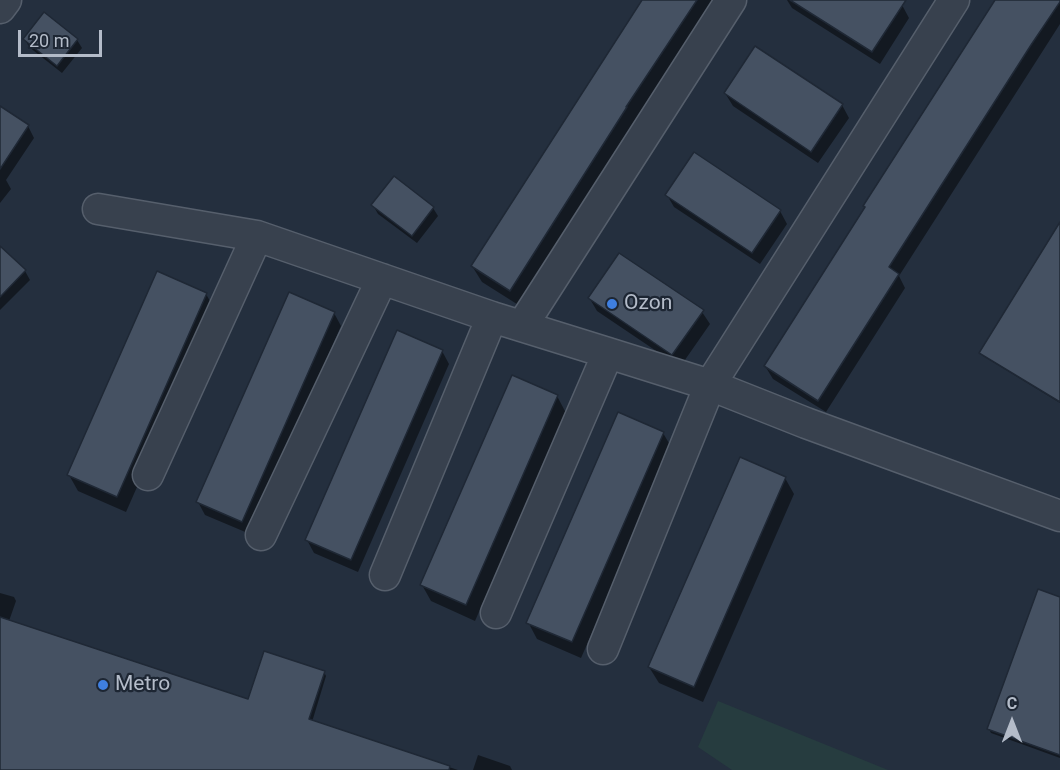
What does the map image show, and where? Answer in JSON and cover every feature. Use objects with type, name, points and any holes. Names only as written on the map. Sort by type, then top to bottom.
[{"type":"street","points":[[0,8],[6,0]]},
{"type":"street","points":[[522,326],[731,0]]},
{"type":"street","points":[[603,649],[710,386],[954,0]]},
{"type":"street","points":[[98,209],[257,236],[492,317],[710,386],[1060,516]]},
{"type":"street","points":[[148,475],[257,236]]},
{"type":"street","points":[[261,535],[382,279]]},
{"type":"street","points":[[385,575],[492,317]]},
{"type":"street","points":[[496,613],[608,353]]},
{"type":"green space","points":[[718,701],[888,770],[732,770],[698,747]]},
{"type":"building","points":[[642,0],[697,0],[626,107],[510,291],[471,266]]},
{"type":"building","points":[[790,0],[906,0],[872,52]]},
{"type":"building","points":[[995,0],[1060,0],[1060,2],[889,267],[899,274],[818,401],[764,366]]},
{"type":"building","points":[[44,12],[78,39],[57,66],[23,39]]},
{"type":"building","points":[[755,46],[843,104],[811,152],[724,93]]},
{"type":"building","points":[[0,106],[29,125],[0,169]]},
{"type":"building","points":[[694,152],[781,210],[752,253],[665,195]]},
{"type":"building","points":[[394,176],[434,207],[412,236],[371,205]]},
{"type":"building","points":[[1060,222],[1060,402],[979,353]]},
{"type":"building","points":[[0,246],[26,270],[0,297]]},
{"type":"building","points":[[619,253],[704,310],[672,355],[588,298]]},
{"type":"building","points":[[157,271],[207,293],[117,497],[67,475]]},
{"type":"building","points":[[289,292],[335,312],[242,522],[196,502]]},
{"type":"building","points":[[397,330],[443,350],[351,560],[305,540]]},
{"type":"building","points":[[512,375],[558,395],[466,605],[420,585]]},
{"type":"building","points":[[618,412],[664,432],[572,642],[526,623]]},
{"type":"building","points":[[740,457],[786,477],[694,687],[648,667]]},
{"type":"building","points":[[1038,589],[1060,597],[1060,755],[987,729]]},
{"type":"building","name":"Metro","points":[[0,617],[248,699],[264,651],[325,671],[309,719],[450,766],[449,770],[0,770]]},
{"type":"place","name":"Ozon","points":[[612,304]]},
{"type":"place","name":"Metro","points":[[103,685]]}]
